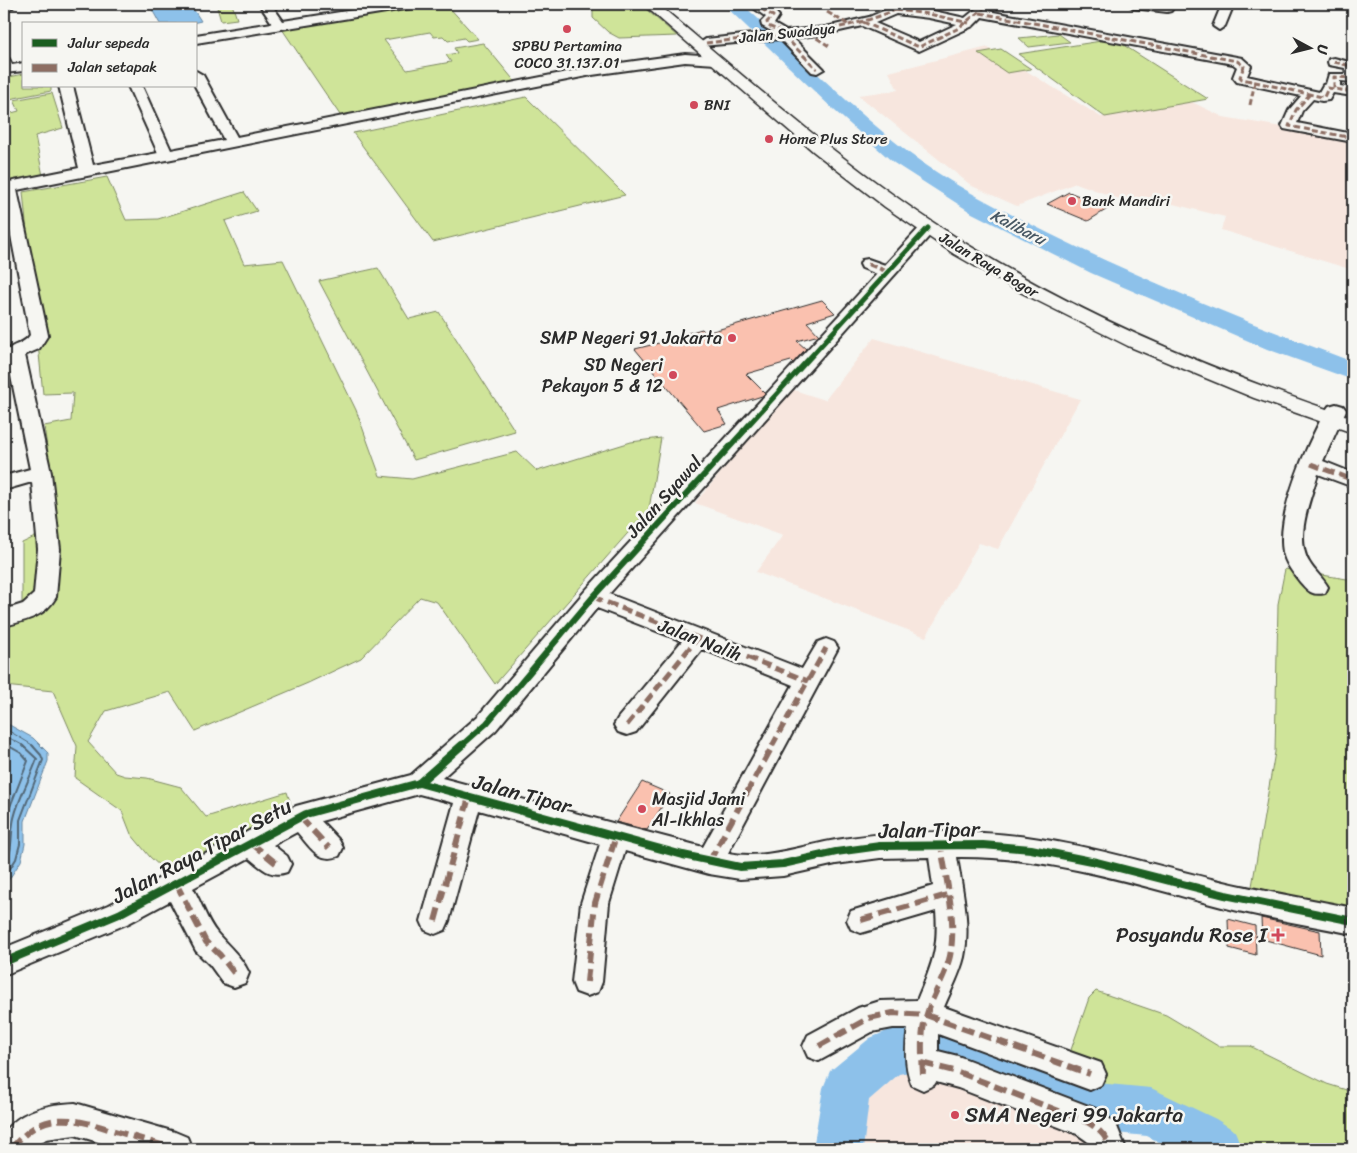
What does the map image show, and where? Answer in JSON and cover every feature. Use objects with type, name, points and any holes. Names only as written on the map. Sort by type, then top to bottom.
[{"type":"highway","name":"Jalan Raya Bogor","points":[[650,4],[873,177],[974,248],[1069,301],[1140,334],[1340,415],[1353,426]]},
{"type":"highway","name":"Jalan Raya Bogor","points":[[660,4],[695,38]]},
{"type":"highway","name":"Jalan Raya Bogor","points":[[721,59],[860,180],[928,228],[1005,276],[1108,329],[1235,382],[1340,415]]},
{"type":"street","points":[[4,5],[10,4]]},
{"type":"street","points":[[265,4],[279,24]]},
{"type":"street","points":[[333,4],[341,15]]},
{"type":"street","points":[[198,39],[411,4]]},
{"type":"street","points":[[754,4],[773,16],[766,25],[776,29],[777,35],[817,69]]},
{"type":"street","points":[[1134,4],[1167,8],[1170,4]]},
{"type":"street","points":[[1219,26],[1228,4]]},
{"type":"street","points":[[891,7],[969,22]]},
{"type":"street","name":"Jalan Swadaya","points":[[695,38],[809,34],[863,22],[891,7]]},
{"type":"street","points":[[863,22],[919,46],[956,30],[969,22],[984,8],[1129,42],[1238,61],[1244,64],[1240,77],[1244,80],[1323,97],[1327,89],[1353,92]]},
{"type":"street","points":[[827,12],[849,25]]},
{"type":"street","points":[[809,34],[829,46]]},
{"type":"street","points":[[673,55],[695,38]]},
{"type":"street","points":[[4,618],[31,610],[42,602],[46,592],[49,549],[41,473],[9,353],[33,345],[39,335],[7,193],[87,171],[673,55],[721,59]]},
{"type":"street","points":[[1334,62],[1351,66],[1353,78],[1334,77],[1334,89]]},
{"type":"street","points":[[5,67],[22,67]]},
{"type":"street","points":[[198,79],[232,142]]},
{"type":"street","points":[[66,88],[87,171]]},
{"type":"street","points":[[136,88],[166,155]]},
{"type":"street","points":[[1310,94],[1292,117],[1289,125],[1292,128],[1353,138]]},
{"type":"street","name":"Jalan Syawal","points":[[419,783],[487,723],[593,597],[928,228]]},
{"type":"street","points":[[868,264],[888,272]]},
{"type":"street","points":[[1317,588],[1300,566],[1293,545],[1302,491],[1311,464],[1340,415]]},
{"type":"street","points":[[1311,464],[1353,480]]},
{"type":"street","points":[[4,483],[41,473]]},
{"type":"street","name":"Jalan Nalih","points":[[593,597],[808,681]]},
{"type":"street","points":[[627,725],[697,639]]},
{"type":"street","points":[[709,862],[826,648]]},
{"type":"street","name":"Jalan Tipar","points":[[419,783],[709,862],[740,867],[783,864],[836,852],[880,846],[983,845],[1031,849],[1096,862],[1225,895],[1353,921]]},
{"type":"street","name":"Jalan Raya Tipar Setu","points":[[4,962],[119,914],[300,817],[382,792],[419,783]]},
{"type":"street","points":[[435,922],[469,797]]},
{"type":"street","points":[[300,817],[329,848]]},
{"type":"street","points":[[587,982],[595,903],[616,836]]},
{"type":"street","points":[[251,843],[277,864]]},
{"type":"street","points":[[941,845],[948,895],[952,947],[948,965],[925,1017],[922,1062],[958,1072],[1097,1127],[1107,1137],[1110,1149]]},
{"type":"street","points":[[176,883],[206,942],[220,955],[234,973]]},
{"type":"street","points":[[861,920],[948,895]]},
{"type":"street","points":[[819,1046],[873,1016],[895,1013],[925,1017],[1090,1074]]},
{"type":"street","points":[[11,1149],[21,1135],[30,1128],[60,1119],[75,1119],[175,1149]]},
{"type":"shaded area","points":[[902,4],[966,4],[938,12]]},
{"type":"shaded area","points":[[988,47],[1101,117],[1192,102],[1223,117],[1353,139],[1353,270],[1221,230],[1225,217],[1157,200],[1149,210],[1076,183],[1017,206],[972,186],[858,95],[898,90],[889,72]]},
{"type":"shaded area","points":[[874,338],[1080,399],[998,549],[979,543],[926,637],[756,572],[783,535],[695,503],[791,389],[825,400]]},
{"type":"shaded area","name":"SMA Negeri 99 Jakarta","points":[[888,1071],[923,1074],[1005,1096],[1106,1149],[850,1149],[851,1119],[864,1090]]},
{"type":"green space","points":[[216,4],[232,4],[237,19],[221,21]]},
{"type":"green space","points":[[434,4],[446,4],[478,39],[467,41],[464,38],[448,41],[443,36],[434,37],[430,32],[384,40],[407,70],[451,62],[446,55],[457,53],[454,48],[483,43],[517,84],[342,118],[282,29]]},
{"type":"green space","points":[[600,4],[640,4],[677,36],[619,38],[608,32],[593,18],[593,8]]},
{"type":"green space","points":[[1059,34],[1070,42],[1029,47],[1019,38]]},
{"type":"green space","points":[[1114,39],[1208,99],[1105,117],[1018,54]]},
{"type":"green space","points":[[1001,49],[1031,69],[1007,73],[978,53]]},
{"type":"green space","points":[[22,74],[22,88],[51,88],[51,91],[4,100],[4,78]]},
{"type":"green space","points":[[52,93],[63,128],[35,136],[43,176],[4,184],[4,115],[19,111],[14,100]]},
{"type":"green space","points":[[526,97],[625,195],[433,242],[353,133]]},
{"type":"green space","points":[[107,177],[126,220],[158,219],[244,192],[257,211],[225,221],[244,264],[283,260],[356,410],[380,476],[412,479],[517,452],[537,471],[631,442],[661,438],[649,509],[495,684],[437,602],[420,597],[361,658],[308,683],[195,731],[170,692],[106,711],[88,742],[116,773],[125,776],[147,778],[181,787],[206,817],[287,792],[295,817],[175,880],[150,857],[131,834],[122,811],[75,778],[77,746],[53,691],[4,686],[4,617],[22,612],[22,543],[58,526],[44,426],[71,421],[73,393],[43,394],[23,192]]},
{"type":"green space","points":[[378,268],[409,319],[439,312],[515,431],[414,460],[319,281]]},
{"type":"green space","points":[[1285,569],[1353,580],[1353,920],[1250,898],[1275,752],[1278,604]]},
{"type":"green space","points":[[1096,991],[1166,1015],[1218,1046],[1250,1046],[1327,1084],[1353,1092],[1353,1149],[1249,1149],[1171,1100],[1148,1089],[1109,1087],[1064,1070],[1089,998]]},
{"type":"water","points":[[149,4],[190,4],[201,21],[197,22],[159,22]]},
{"type":"water","points":[[4,722],[33,738],[48,753],[48,761],[25,821],[25,844],[21,861],[4,887]]},
{"type":"building","name":"Bank Mandiri","points":[[1069,192],[1109,208],[1088,221],[1047,204]]},
{"type":"building","points":[[822,300],[835,313],[807,322],[819,335],[797,341],[806,349],[793,363],[791,361],[746,374],[765,393],[762,396],[718,410],[727,424],[704,431],[635,349],[683,337],[681,335],[702,329],[706,333]]},
{"type":"building","name":"Masjid Jami Al-Ikhlas","points":[[642,782],[670,794],[647,830],[616,822]]},
{"type":"building","points":[[1261,918],[1320,931],[1321,955],[1262,939]]},
{"type":"building","points":[[1228,919],[1255,926],[1256,955],[1229,948]]},
{"type":"waterway","name":"Kalibaru","points":[[732,4],[842,107],[902,158],[980,208],[1100,268],[1277,343],[1353,372]]},
{"type":"waterway","points":[[838,1149],[847,1088],[887,1054],[926,1046],[976,1054],[1084,1106],[1151,1112],[1199,1136],[1217,1149]]},
{"type":"marked path","points":[[754,4],[773,16],[767,22],[768,26],[778,30],[817,69]]},
{"type":"marked path","points":[[886,4],[894,6],[895,10]]},
{"type":"marked path","points":[[863,22],[919,47],[957,29],[973,19],[989,4]]},
{"type":"marked path","points":[[1134,4],[1167,8],[1170,4]]},
{"type":"marked path","points":[[895,10],[929,14],[969,23]]},
{"type":"marked path","points":[[706,43],[826,31],[850,26],[895,10]]},
{"type":"marked path","points":[[827,12],[849,25]]},
{"type":"marked path","points":[[980,13],[1237,61],[1244,66],[1240,77],[1242,79],[1322,97],[1324,97],[1328,88],[1353,92]]},
{"type":"marked path","points":[[809,33],[829,46]]},
{"type":"marked path","points":[[1334,62],[1351,66],[1353,78],[1334,77],[1334,89]]},
{"type":"marked path","points":[[1250,105],[1255,82]]},
{"type":"marked path","points":[[1310,94],[1296,110],[1289,126],[1353,138]]},
{"type":"marked path","points":[[868,264],[888,272]]},
{"type":"marked path","points":[[1311,464],[1353,480]]},
{"type":"marked path","points":[[593,597],[808,681]]},
{"type":"marked path","points":[[627,725],[697,639]]},
{"type":"marked path","points":[[709,862],[826,648]]},
{"type":"marked path","points":[[435,921],[469,797]]},
{"type":"marked path","points":[[300,817],[329,848]]},
{"type":"marked path","points":[[587,982],[595,903],[616,836]]},
{"type":"marked path","points":[[251,843],[277,864]]},
{"type":"marked path","points":[[923,1074],[922,1045],[924,1023],[947,966],[952,936],[951,911],[941,845]]},
{"type":"marked path","points":[[176,883],[206,942],[220,955],[234,973]]},
{"type":"marked path","points":[[861,920],[947,895]]},
{"type":"marked path","points":[[819,1046],[869,1018],[893,1013],[908,1013],[926,1015],[1090,1074]]},
{"type":"marked path","points":[[922,1063],[958,1072],[1087,1122],[1102,1132],[1110,1149]]},
{"type":"marked path","points":[[11,1149],[24,1134],[38,1125],[46,1122],[75,1119],[175,1149]]},
{"type":"cycle path","points":[[4,962],[119,914],[306,814],[419,783],[487,723],[593,597],[928,228]]},
{"type":"cycle path","points":[[419,783],[683,855],[740,867],[783,864],[836,852],[880,846],[983,845],[1031,849],[1096,862],[1225,895],[1353,921]]},
{"type":"place","name":"SPBU Pertamina COCO 31.137.01","points":[[567,29]]},
{"type":"place","name":"BNI","points":[[694,105]]},
{"type":"place","name":"Home Plus Store","points":[[769,139]]},
{"type":"place","name":"Bank Mandiri","points":[[1072,201]]},
{"type":"place","name":"SMP Negeri 91 Jakarta","points":[[732,338]]},
{"type":"place","name":"SD Negeri Pekayon 5 & 12","points":[[673,375]]},
{"type":"place","name":"Masjid Jami Al-Ikhlas","points":[[642,809]]},
{"type":"place","name":"Posyandu Rose I","points":[[1278,935]]},
{"type":"place","name":"SMA Negeri 99 Jakarta","points":[[955,1115]]}]
